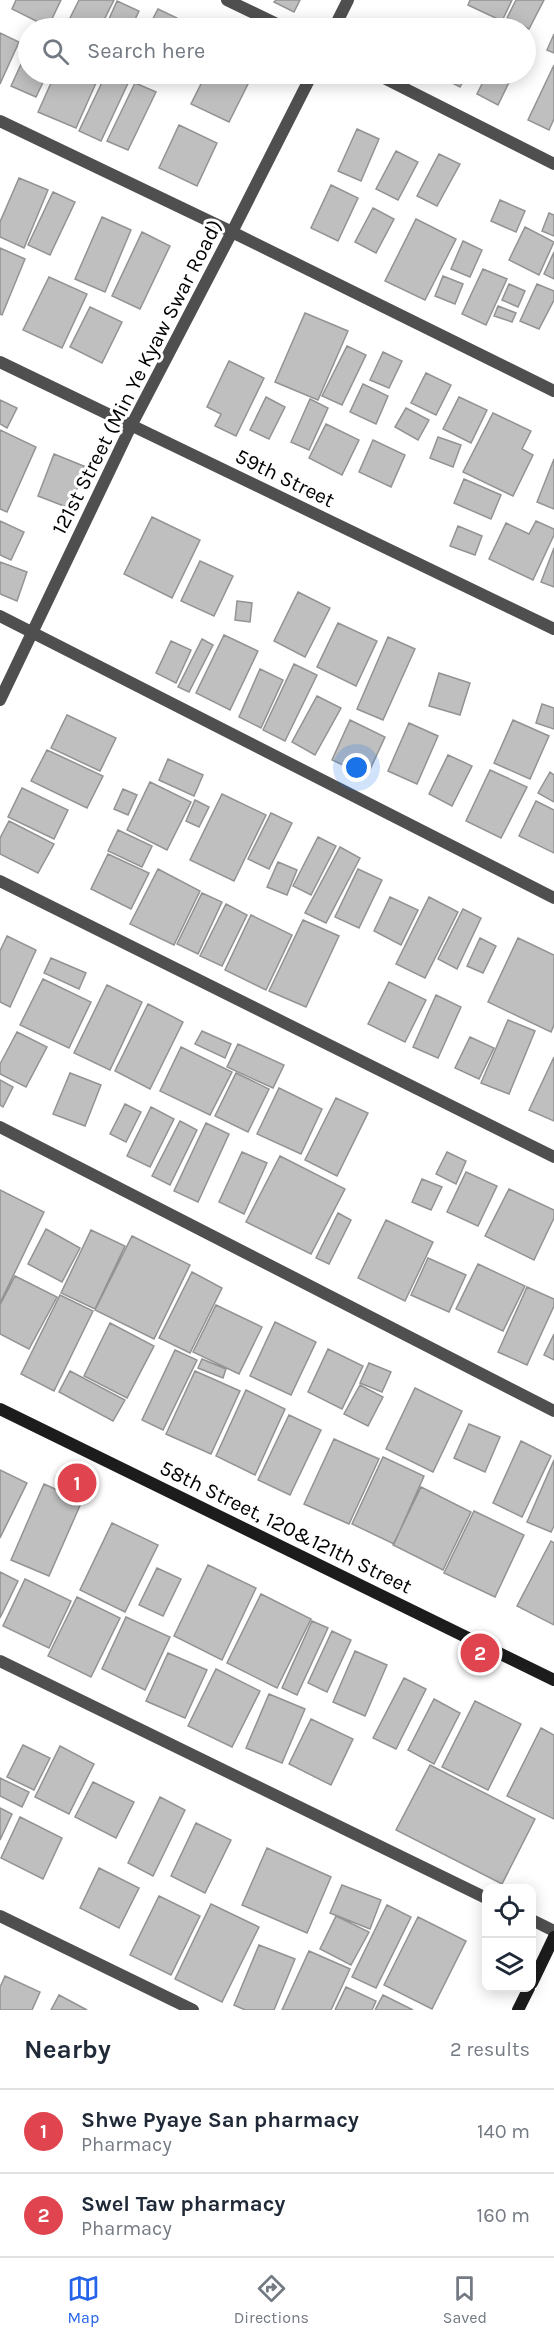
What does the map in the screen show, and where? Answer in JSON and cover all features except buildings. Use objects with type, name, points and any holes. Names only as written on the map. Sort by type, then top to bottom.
[{"type":"main road","name":"58th Street, 120&121th Street","points":[[0,1409],[554,1680]]},
{"type":"main road","points":[[536,1973],[554,1937]]},
{"type":"main road","points":[[518,2010],[527,1992]]},
{"type":"street","points":[[227,0],[264,18]]},
{"type":"street","points":[[339,18],[348,0]]},
{"type":"street","name":"121st Street (Min Ye Kyaw Swar Road)","points":[[0,700],[131,426],[307,84]]},
{"type":"street","points":[[396,84],[554,164]]},
{"type":"street","points":[[0,121],[232,232],[554,391]]},
{"type":"street","name":"59th Street","points":[[0,362],[554,629]]},
{"type":"street","points":[[0,616],[554,898]]},
{"type":"street","points":[[0,881],[554,1157]]},
{"type":"street","points":[[0,1127],[554,1411]]},
{"type":"street","points":[[0,1661],[482,1896]]},
{"type":"street","points":[[0,1916],[193,2010]]},
{"type":"street","points":[[536,1922],[554,1931]]},
{"type":"place","name":"Shwe Pyaye San pharmacy","points":[[77,1483]]},
{"type":"place","name":"Swel Taw pharmacy","points":[[480,1653]]}]
